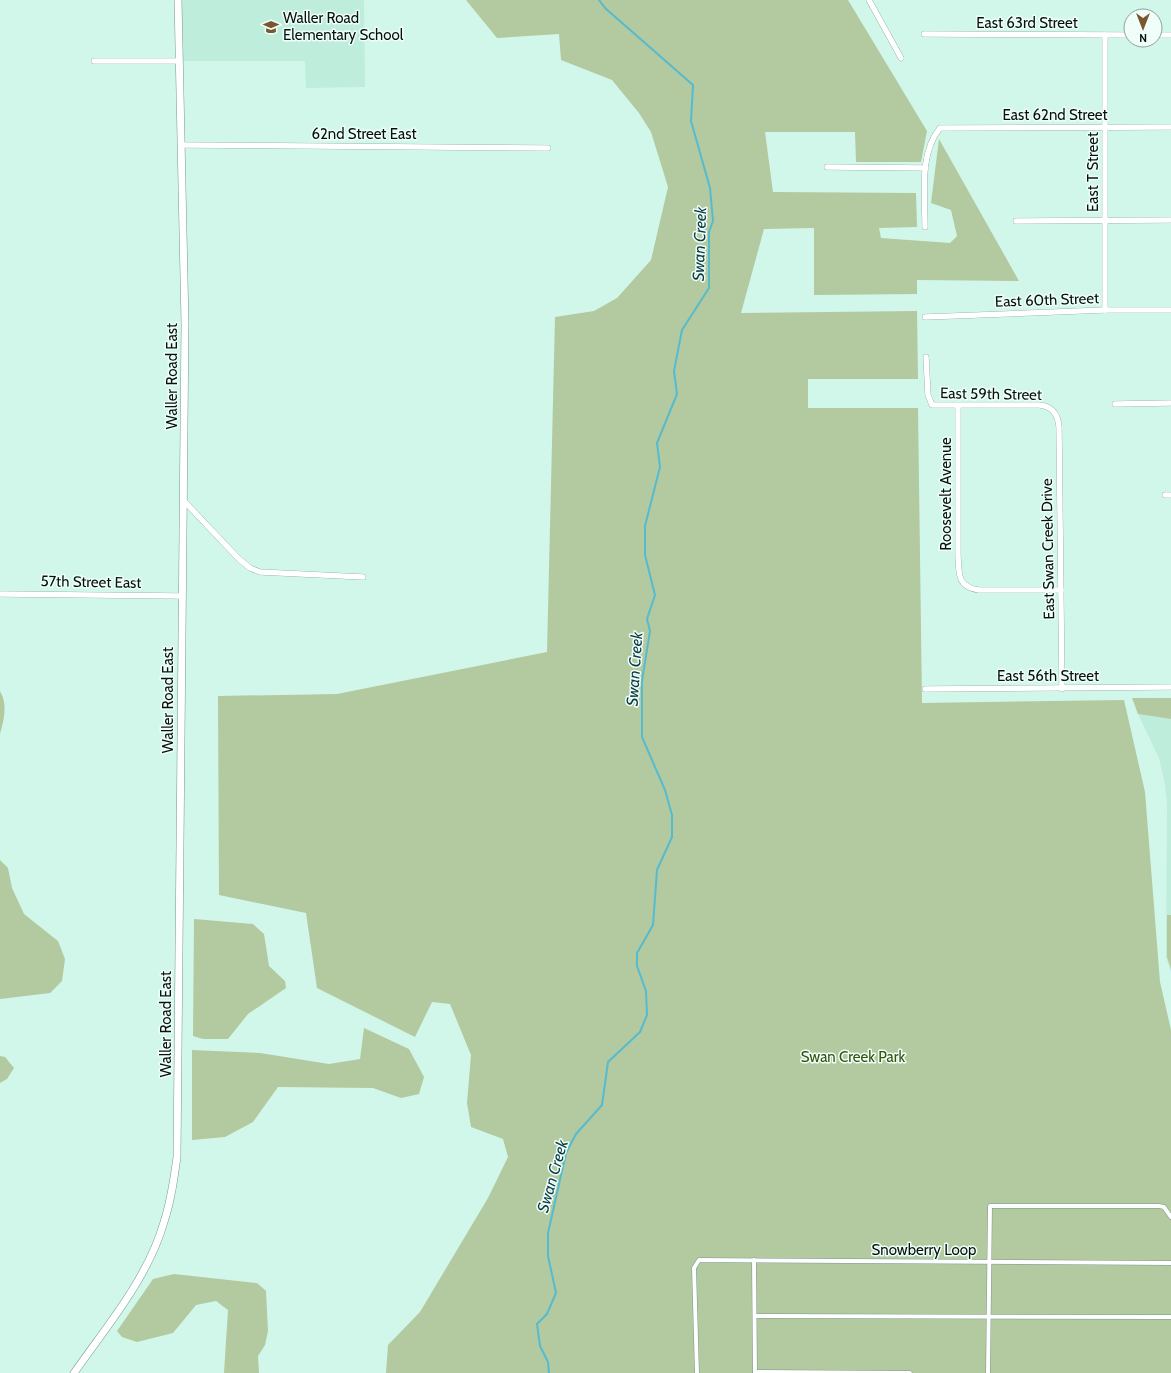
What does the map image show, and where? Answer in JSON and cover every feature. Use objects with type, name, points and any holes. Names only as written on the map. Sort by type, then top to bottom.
[{"type":"street","name":"Waller Road East","points":[[74,1373],[132,1288],[147,1263],[164,1223],[176,1166],[178,1110],[185,324],[178,61],[178,0]]},
{"type":"street","points":[[868,0],[901,58]]},
{"type":"street","name":"East 63rd Street","points":[[924,34],[1123,35]]},
{"type":"street","name":"East T Street","points":[[1105,35],[1105,310]]},
{"type":"street","points":[[94,61],[178,61]]},
{"type":"street","name":"East 62nd Street","points":[[926,168],[928,148],[940,128],[1171,127]]},
{"type":"street","name":"62nd Street East","points":[[181,145],[548,148]]},
{"type":"street","points":[[827,167],[926,168],[925,227]]},
{"type":"street","points":[[1016,221],[1171,220]]},
{"type":"street","name":"East 60th Street","points":[[925,317],[1105,310],[1171,310]]},
{"type":"street","name":"East 59th Street","points":[[926,357],[929,401],[933,405],[1039,405],[1048,406],[1054,411]]},
{"type":"street","points":[[1115,404],[1171,403]]},
{"type":"street","name":"Roosevelt Avenue","points":[[958,406],[958,555],[959,572],[962,582],[969,588],[979,590],[1061,590]]},
{"type":"street","name":"East Swan Creek Drive","points":[[1054,411],[1058,424],[1062,689]]},
{"type":"street","points":[[184,501],[238,559],[254,570],[260,572],[363,577]]},
{"type":"street","name":"57th Street East","points":[[0,594],[182,596]]},
{"type":"street","name":"East 56th Street","points":[[925,689],[1171,687]]},
{"type":"street","name":"Snowberry Loop","points":[[697,1373],[694,1268],[699,1260],[989,1262],[990,1206],[1159,1206],[1164,1207],[1171,1217]]},
{"type":"street","points":[[754,1260],[755,1372],[910,1373]]},
{"type":"street","points":[[988,1373],[989,1262],[1171,1263]]},
{"type":"street","points":[[755,1316],[1171,1317]]},
{"type":"shaded area","name":"Waller Road Elementary School","points":[[178,0],[364,0],[365,87],[306,88],[305,61],[178,61]]},
{"type":"shaded area","points":[[1138,714],[1171,719],[1171,972],[1166,957],[1167,804],[1165,785],[1159,758]]},
{"type":"green space","name":"Swan Creek Park","points":[[466,0],[848,0],[927,131],[921,162],[856,162],[855,132],[765,132],[773,192],[916,193],[917,227],[879,228],[881,238],[950,243],[957,236],[951,210],[931,203],[939,139],[1019,281],[917,280],[917,294],[814,295],[814,228],[764,229],[741,313],[917,311],[918,379],[808,379],[808,408],[918,408],[922,703],[1124,700],[1145,792],[1160,982],[1171,1030],[1171,1373],[386,1373],[388,1345],[420,1312],[488,1198],[508,1157],[503,1139],[471,1127],[467,1103],[471,1055],[450,1004],[432,1002],[415,1037],[317,988],[306,913],[219,895],[218,696],[337,694],[547,652],[555,317],[594,311],[617,298],[651,260],[668,187],[651,132],[639,113],[612,80],[561,60],[559,34],[497,38]]},
{"type":"green space","points":[[0,691],[5,707],[0,734]]},
{"type":"green space","points":[[1132,698],[1171,698],[1171,719],[1138,714]]},
{"type":"green space","points":[[0,860],[8,868],[12,888],[24,914],[58,941],[65,959],[62,981],[50,993],[0,999]]},
{"type":"green space","points":[[1167,915],[1171,915],[1171,969],[1167,957]]},
{"type":"green space","points":[[194,919],[253,924],[264,934],[269,966],[285,981],[286,988],[248,1014],[228,1039],[203,1039],[193,1036]]},
{"type":"green space","points":[[364,1028],[409,1049],[424,1077],[419,1094],[401,1098],[373,1088],[278,1087],[253,1122],[225,1137],[192,1140],[192,1050],[260,1053],[329,1064],[360,1059]]},
{"type":"green space","points":[[0,1056],[5,1057],[14,1068],[7,1079],[0,1083]]},
{"type":"green space","points":[[174,1274],[257,1283],[266,1291],[268,1331],[265,1345],[258,1356],[259,1373],[224,1373],[228,1310],[216,1301],[196,1305],[173,1333],[137,1342],[122,1337],[117,1331],[153,1279]]},
{"type":"waterway","name":"Swan Creek","points":[[549,1373],[548,1362],[540,1346],[537,1324],[547,1314],[556,1293],[548,1256],[548,1233],[566,1153],[576,1134],[602,1105],[608,1062],[640,1032],[647,1015],[646,991],[637,966],[637,953],[653,925],[657,870],[672,837],[672,815],[665,790],[642,737],[642,681],[650,631],[647,619],[655,595],[645,555],[645,526],[660,467],[657,443],[677,394],[674,371],[682,330],[709,288],[709,232],[713,221],[710,188],[691,121],[693,85],[605,8],[599,0]]},
{"type":"place","name":"Waller Road Elementary School","points":[[271,27]]}]
